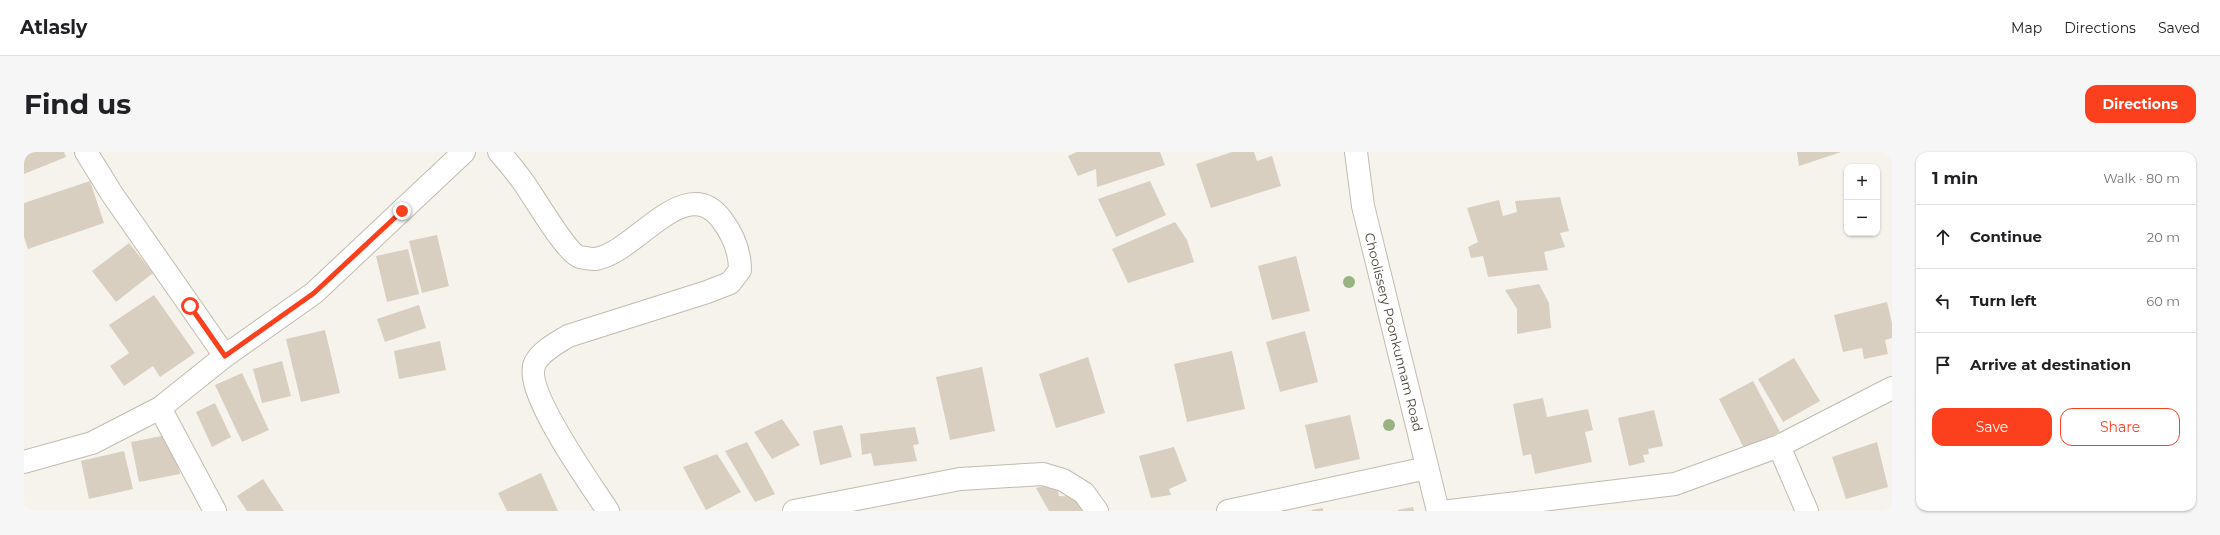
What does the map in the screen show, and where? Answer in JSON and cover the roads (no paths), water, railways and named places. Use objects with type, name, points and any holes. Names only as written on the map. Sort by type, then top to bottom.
[{"type":"street","points":[[86,152],[112,194],[225,356]]},
{"type":"street","points":[[24,462],[92,443],[160,408],[225,356],[314,293],[464,152]]},
{"type":"street","points":[[500,152],[524,183],[568,247],[578,257],[595,259],[612,253],[676,209],[689,204],[701,204],[717,213],[732,233],[740,257],[740,270],[730,283],[707,292],[568,336],[548,349],[535,364],[534,382],[552,424],[608,511]]},
{"type":"street","name":"Choolissery Poonkunnam Road","points":[[1356,152],[1363,206],[1438,511]]},
{"type":"street","points":[[1450,511],[1676,484],[1778,446],[1892,388]]},
{"type":"street","points":[[160,408],[215,511]]},
{"type":"street","points":[[1778,446],[1807,511]]},
{"type":"street","points":[[1228,511],[1427,468]]},
{"type":"street","points":[[794,511],[849,505],[960,479],[1043,474],[1063,480],[1084,493],[1098,511]]}]
